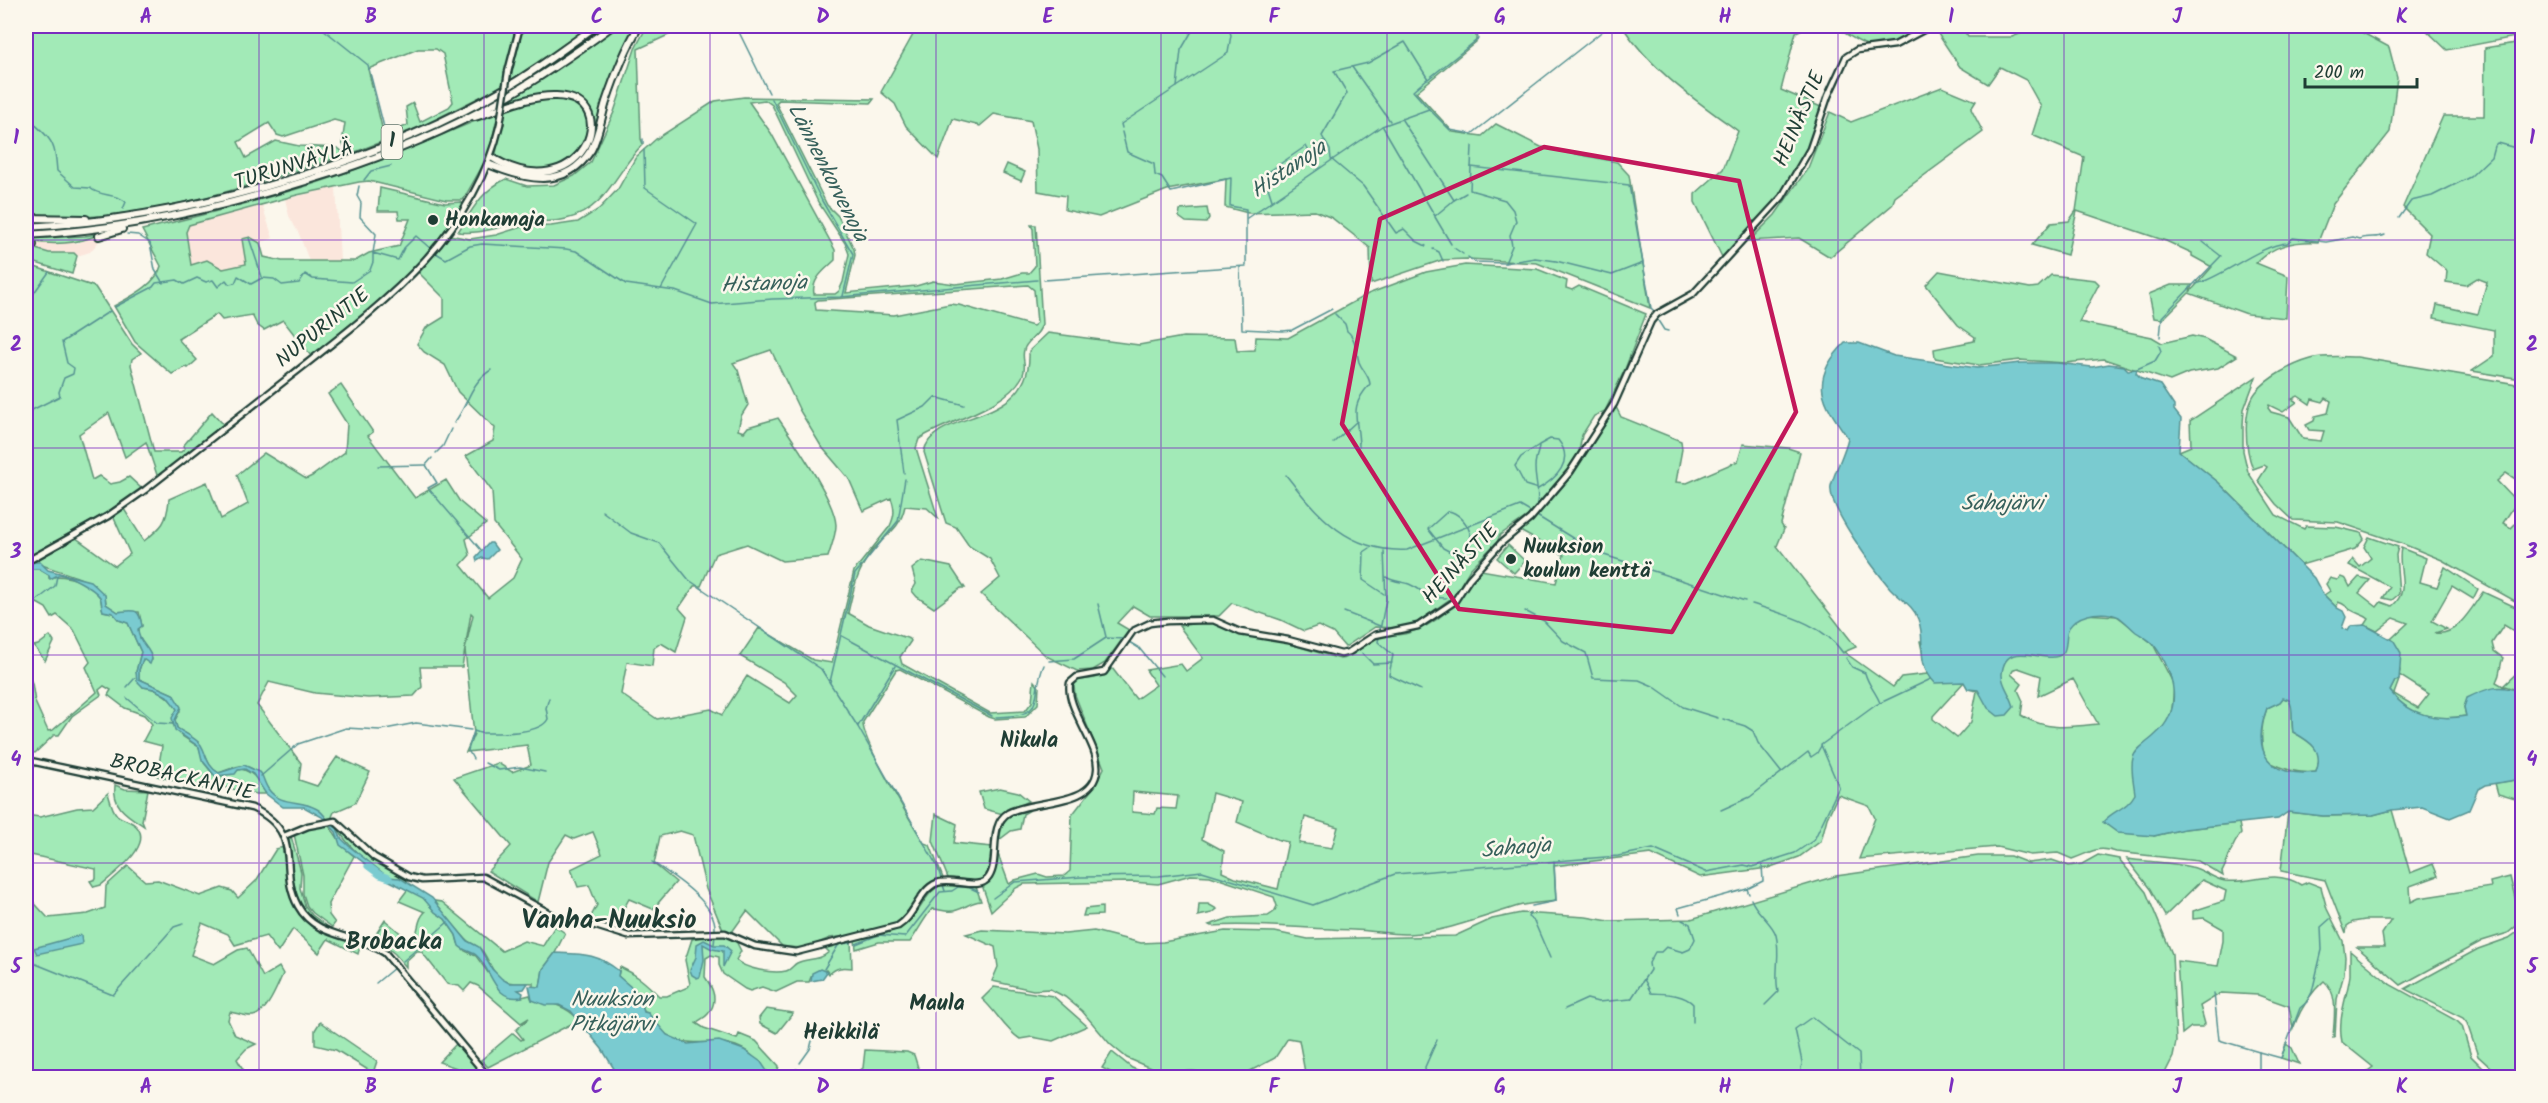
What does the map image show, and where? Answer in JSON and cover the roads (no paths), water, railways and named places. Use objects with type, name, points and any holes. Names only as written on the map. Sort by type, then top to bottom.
[{"type":"highway","name":"TURUNVÄYLÄ","points":[[26,227],[113,219],[222,197],[331,165],[384,146],[491,96],[547,62],[596,26]]},
{"type":"highway","name":"TURUNVÄYLÄ","points":[[26,235],[87,231],[146,222],[213,208],[335,172],[390,152],[458,122],[533,81],[612,26]]},
{"type":"highway","points":[[488,164],[515,176],[541,179],[560,175],[578,164],[591,149],[597,137],[614,80],[639,26]]},
{"type":"highway","points":[[458,122],[530,99],[554,96],[575,100],[584,108],[590,119],[591,135],[583,151],[568,164],[557,169],[539,174],[528,173],[490,157]]},
{"type":"highway","points":[[26,218],[113,219]]},
{"type":"highway","points":[[99,236],[146,222]]},
{"type":"highway","points":[[26,243],[33,244]]},
{"type":"street","name":"NUPURINTIE","points":[[29,560],[108,516],[145,490],[364,318],[406,282],[449,230],[472,195],[488,164],[500,124],[508,72],[520,26]]},
{"type":"street","name":"HEINÄSTIE","points":[[284,836],[308,826],[328,822],[340,824],[374,857],[409,877],[422,880],[483,877],[564,921],[596,926],[628,936],[725,933],[765,949],[806,951],[829,942],[871,935],[898,926],[911,916],[928,889],[939,882],[953,880],[979,884],[987,881],[991,875],[1000,823],[1006,814],[1039,803],[1073,798],[1085,790],[1096,777],[1097,763],[1072,701],[1070,683],[1077,677],[1104,672],[1137,628],[1150,623],[1167,621],[1213,620],[1240,633],[1288,640],[1341,654],[1349,652],[1375,635],[1418,627],[1454,602],[1469,579],[1501,543],[1530,519],[1570,472],[1614,404],[1651,321],[1698,289],[1782,197],[1810,149],[1832,87],[1846,57],[1857,50],[1895,45],[1931,26]]},
{"type":"street","name":"BROBACKANTIE","points":[[26,760],[252,808],[270,819],[284,836]]},
{"type":"street","points":[[284,836],[289,857],[292,891],[303,914],[324,930],[367,943],[385,953],[489,1077]]},
{"type":"water","name":"Sahajärvi","points":[[1845,343],[1859,343],[1894,356],[1977,368],[2020,363],[2057,363],[2092,367],[2109,364],[2124,366],[2128,370],[2137,369],[2136,373],[2142,379],[2160,385],[2181,419],[2179,451],[2218,482],[2314,578],[2322,593],[2343,611],[2346,617],[2342,628],[2348,631],[2351,626],[2365,625],[2394,641],[2401,653],[2399,680],[2395,681],[2390,691],[2405,706],[2434,717],[2466,716],[2464,707],[2467,698],[2482,691],[2500,687],[2522,692],[2522,779],[2485,785],[2478,789],[2469,810],[2450,818],[2422,807],[2392,810],[2373,815],[2323,816],[2288,812],[2278,819],[2184,829],[2154,836],[2118,833],[2103,822],[2128,803],[2135,794],[2132,776],[2134,755],[2164,725],[2173,703],[2171,679],[2161,656],[2152,643],[2119,617],[2094,614],[2076,620],[2069,627],[2065,650],[2057,657],[2029,654],[2011,656],[2005,663],[2002,674],[2014,707],[2007,715],[1998,716],[1988,708],[1978,690],[1968,689],[1964,682],[1935,683],[1925,667],[1922,635],[1916,614],[1890,588],[1864,554],[1844,523],[1832,496],[1831,486],[1848,438],[1826,402],[1823,391],[1826,369]],"holes":[[[2283,698],[2289,700],[2293,732],[2310,743],[2317,752],[2316,772],[2286,771],[2275,766],[2263,749],[2261,737],[2267,708],[2280,702]]]},
{"type":"water","points":[[489,543],[492,543],[497,550],[488,559],[482,558],[477,561],[476,557]]},
{"type":"water","points":[[26,551],[34,562],[40,562],[48,570],[90,581],[105,595],[106,604],[118,612],[135,611],[137,613],[142,626],[138,629],[139,634],[152,659],[150,664],[143,659],[139,679],[173,694],[181,707],[175,720],[177,728],[199,742],[209,764],[215,770],[219,773],[244,765],[261,773],[274,795],[320,811],[337,828],[341,838],[349,846],[388,877],[400,878],[432,898],[467,941],[479,947],[492,969],[502,979],[509,983],[528,983],[524,989],[518,990],[523,993],[522,997],[505,995],[499,990],[482,961],[459,946],[456,935],[445,919],[435,912],[423,898],[386,879],[340,845],[336,832],[322,817],[304,807],[283,807],[266,794],[253,774],[245,769],[238,770],[235,774],[215,776],[202,760],[199,747],[175,730],[172,718],[177,709],[167,696],[154,689],[143,687],[137,681],[136,672],[141,652],[128,623],[119,620],[113,613],[103,611],[100,597],[80,582],[62,575],[50,579],[49,575],[39,569],[31,569],[32,565],[26,556]]},
{"type":"water","points":[[81,935],[82,944],[37,954],[34,948]]},
{"type":"water","points":[[704,940],[714,945],[724,945],[731,951],[723,967],[723,951],[703,944],[704,960],[700,977],[697,978],[690,970],[696,957],[697,944]]},
{"type":"water","name":"Nuuksion Pitkäjärvi","points":[[555,953],[582,954],[611,965],[619,971],[618,976],[638,993],[644,1012],[648,1013],[667,1035],[688,1044],[719,1041],[744,1050],[761,1062],[771,1077],[619,1077],[602,1049],[571,1011],[559,1005],[545,1005],[532,1000],[529,986],[540,987],[543,969]]},
{"type":"water","points":[[820,969],[827,972],[822,979],[811,981],[812,973]]},
{"type":"waterway","points":[[313,26],[323,29],[368,65],[385,131]]},
{"type":"waterway","name":"Lännenkorvenoja","points":[[736,26],[769,93]]},
{"type":"waterway","points":[[1177,87],[1181,50],[1195,26]]},
{"type":"waterway","points":[[1122,128],[1121,124],[1228,53],[1231,35],[1228,26]]},
{"type":"waterway","points":[[1426,246],[1416,241],[1404,229],[1396,233],[1363,186],[1331,159],[1330,150],[1322,136],[1347,93],[1334,71],[1368,63],[1405,42],[1428,79],[1478,39],[1476,26]]},
{"type":"waterway","points":[[1473,133],[1609,26]]},
{"type":"waterway","points":[[1624,26],[1665,26]]},
{"type":"waterway","points":[[1352,67],[1390,121]]},
{"type":"waterway","points":[[1427,79],[1413,91],[1429,109]]},
{"type":"waterway","name":"Lännenkorvenoja","points":[[772,99],[822,201],[853,254],[843,296]]},
{"type":"waterway","name":"Histanoja","points":[[1247,218],[1382,126],[1429,109],[1450,130],[1472,134]]},
{"type":"waterway","points":[[26,114],[53,146],[57,171],[75,187],[90,188],[98,193],[122,199],[126,202],[123,209]]},
{"type":"waterway","points":[[1383,127],[1435,216],[1454,200],[1402,120]]},
{"type":"waterway","name":"Histanoja","points":[[1044,280],[1246,266],[1246,209],[1230,206],[1231,178],[1171,192],[1162,178],[1155,175],[1154,164],[1127,152],[1122,132]]},
{"type":"waterway","points":[[1272,200],[1264,175],[1306,146],[1311,155],[1323,141]]},
{"type":"waterway","points":[[2399,218],[2411,201],[2432,196],[2470,177],[2491,157],[2497,143],[2512,147],[2522,146]]},
{"type":"waterway","points":[[1468,257],[1475,262],[1505,263],[1512,246],[1510,235],[1516,221],[1513,210],[1505,200],[1470,190],[1472,146]]},
{"type":"waterway","points":[[644,150],[645,188],[697,224],[661,289]]},
{"type":"waterway","points":[[364,180],[371,171],[391,166]]},
{"type":"waterway","points":[[1471,167],[1629,185],[1651,308],[1655,312]]},
{"type":"waterway","points":[[359,186],[357,196],[361,203],[360,217],[376,234],[373,253]]},
{"type":"waterway","points":[[1454,200],[1466,193]]},
{"type":"waterway","points":[[1435,217],[1451,244]]},
{"type":"waterway","points":[[127,234],[138,235],[150,243],[155,270],[163,283]]},
{"type":"waterway","points":[[2196,284],[2218,275],[2265,249],[2287,243],[2293,238],[2326,242],[2385,235]]},
{"type":"waterway","name":"Histanoja","points":[[115,307],[153,287],[156,283],[177,280],[184,284],[197,278],[206,282],[213,280],[218,287],[226,280],[229,284],[235,283],[238,276],[251,284],[262,278],[274,279],[282,285],[299,283],[305,274],[313,279],[352,282],[370,270],[373,253],[398,260],[404,248],[416,236],[431,249]]},
{"type":"waterway","points":[[249,238],[262,277]]},
{"type":"waterway","points":[[2160,337],[2162,317],[2221,256],[2203,242]]},
{"type":"waterway","name":"Histanoja","points":[[436,253],[446,259],[470,246],[482,244],[566,249],[576,251],[626,284],[675,291],[712,304],[840,297],[1037,280]]},
{"type":"waterway","points":[[1454,248],[1463,254]]},
{"type":"waterway","points":[[1433,249],[1439,252],[1443,261]]},
{"type":"waterway","points":[[1505,263],[1535,258],[1612,275],[1643,263]]},
{"type":"waterway","points":[[1240,267],[1242,329],[1292,330],[1332,309]]},
{"type":"waterway","points":[[26,304],[49,272]]},
{"type":"waterway","name":"Histanoja","points":[[26,413],[60,396],[59,392],[64,378],[73,374],[74,368],[67,363],[62,342],[110,311]]},
{"type":"waterway","points":[[1335,314],[1345,324],[1352,337],[1359,362],[1370,384],[1357,406],[1359,446]]},
{"type":"waterway","points":[[1657,319],[1664,330],[1668,331]]},
{"type":"waterway","points":[[2137,369],[2155,361],[2161,351],[2159,346]]},
{"type":"waterway","points":[[454,423],[478,382],[491,370]]},
{"type":"waterway","points":[[904,473],[897,420],[925,407],[935,397],[964,405]]},
{"type":"waterway","points":[[1333,443],[1357,421]]},
{"type":"waterway","points":[[436,453],[443,446],[451,429]]},
{"type":"waterway","points":[[1286,475],[1323,518],[1352,539],[1387,549],[1407,550],[1520,506],[1532,513],[1536,507],[1538,494],[1537,487],[1535,473],[1535,466],[1539,445],[1550,439],[1558,440],[1565,455],[1561,469],[1551,480],[1538,489],[1525,485],[1515,466],[1521,457],[1539,445]]},
{"type":"waterway","points":[[432,458],[426,465],[437,483],[428,488],[482,551]]},
{"type":"waterway","points":[[378,466],[425,465]]},
{"type":"waterway","points":[[830,682],[855,574],[898,521],[905,479]]},
{"type":"waterway","points":[[602,511],[631,533],[659,543],[689,580],[821,669],[858,727],[937,866],[941,878]]},
{"type":"waterway","points":[[1448,511],[1461,518],[1471,538],[1467,552],[1460,557],[1443,548],[1428,529],[1448,511]]},
{"type":"waterway","points":[[1537,516],[1595,552],[1745,601]]},
{"type":"waterway","points":[[1370,548],[1364,552],[1363,580],[1384,594]]},
{"type":"waterway","points":[[1380,630],[1386,600],[1384,551]]},
{"type":"waterway","points":[[26,609],[55,586],[57,576]]},
{"type":"waterway","points":[[1386,577],[1409,584],[1429,596],[1446,598]]},
{"type":"waterway","points":[[1098,604],[1106,637]]},
{"type":"waterway","points":[[1752,604],[1814,627],[1835,643],[1843,653]]},
{"type":"waterway","points":[[1525,611],[1544,621],[1563,641],[1586,653],[1593,678],[1639,680],[1653,686],[1683,707],[1718,718]]},
{"type":"waterway","points":[[1344,612],[1380,626]]},
{"type":"waterway","points":[[842,636],[992,716]]},
{"type":"waterway","points":[[1379,637],[1378,642],[1393,655],[1389,675],[1421,690]]},
{"type":"waterway","points":[[1049,661],[1074,659],[1106,638],[1124,639]]},
{"type":"waterway","points":[[1129,642],[1139,648],[1162,676]]},
{"type":"waterway","points":[[1362,653],[1373,664],[1392,663]]},
{"type":"waterway","points":[[1846,658],[1852,667],[1865,673],[1880,703]]},
{"type":"waterway","points":[[996,717],[1013,716],[1031,709],[1044,665]]},
{"type":"waterway","points":[[858,726],[895,666]]},
{"type":"waterway","points":[[127,687],[135,678]]},
{"type":"waterway","name":"Sahaoja","points":[[993,898],[1015,882],[1081,877],[1159,876],[1202,871],[1313,905],[1395,874],[1618,856],[1653,849],[1706,872],[1744,865],[1752,867],[1795,853],[1814,840],[1839,787],[1821,745],[1876,705],[1931,679]]},
{"type":"waterway","points":[[127,698],[157,723],[173,724]]},
{"type":"waterway","points":[[473,759],[468,750],[474,731],[506,733],[536,728],[548,719],[546,708],[549,698]]},
{"type":"waterway","points":[[1723,719],[1753,731],[1758,743],[1781,772]]},
{"type":"waterway","points":[[261,776],[298,744],[346,728],[380,730],[416,723],[471,730]]},
{"type":"waterway","points":[[1721,810],[1750,797],[1808,752],[1811,757],[1817,753],[1821,746]]},
{"type":"waterway","points":[[485,763],[499,770],[520,767],[545,772]]},
{"type":"waterway","points":[[1532,906],[1556,901],[1554,861]]},
{"type":"waterway","points":[[652,862],[681,882],[701,900],[714,919],[715,929]]},
{"type":"waterway","points":[[1749,894],[1747,889],[1763,881],[1762,865]]},
{"type":"waterway","points":[[368,866],[380,875],[389,878]]},
{"type":"waterway","name":"Sahaoja","points":[[943,885],[945,891]]},
{"type":"waterway","name":"Sahaoja","points":[[856,944],[878,935],[905,937],[940,892],[952,891],[958,887],[968,887],[979,892]]},
{"type":"waterway","points":[[1680,914],[1678,908],[1747,889]]},
{"type":"waterway","points":[[1751,899],[1756,909],[1774,930],[1777,942],[1778,992],[1765,1005]]},
{"type":"waterway","points":[[1530,912],[1528,917],[1534,921],[1550,958]]},
{"type":"waterway","points":[[2259,1078],[2259,1052],[2281,1058],[2300,1008],[2307,1002],[2312,992],[2322,950],[2321,927],[2330,919]]},
{"type":"waterway","points":[[1565,1009],[1587,999],[1598,1002],[1631,999],[1650,970],[1649,963],[1655,952],[1661,952],[1666,947],[1683,952],[1690,949],[1695,939],[1690,924],[1682,920]]},
{"type":"waterway","points":[[403,961],[448,922]]},
{"type":"waterway","points":[[26,960],[113,995],[174,927],[183,924]]},
{"type":"waterway","points":[[714,944],[715,936]]},
{"type":"waterway","name":"Sahaoja","points":[[824,969],[839,944],[851,943]]},
{"type":"waterway","points":[[376,983],[394,968]]},
{"type":"waterway","points":[[1644,979],[1651,993],[1679,996],[1689,1000],[1693,1004],[1693,1022]]},
{"type":"waterway","points":[[2214,993],[2219,1040],[2259,1052]]},
{"type":"waterway","points":[[1800,1078],[1802,1062],[1795,1029],[1812,1017],[1859,1054],[1860,1078]]},
{"type":"waterway","points":[[1426,1078],[1425,1067],[1437,1040]]},
{"type":"waterway","points":[[800,1063],[810,1049],[812,1041]]},
{"type":"waterway","points":[[792,1078],[793,1071],[797,1069]]},
{"type":"waterway","points":[[1618,1078],[1624,1073]]},
{"type":"waterway","points":[[2378,1074],[2382,1078]]},
{"type":"place","name":"Honkamaja","points":[[433,220]]},
{"type":"place","name":"Nuuksion koulun kenttä","points":[[1511,559]]},
{"type":"district","name":"Nikula","points":[[1029,741]]},
{"type":"district","name":"Vanha-Nuuksio","points":[[609,920]]},
{"type":"district","name":"Brobacka","points":[[394,942]]},
{"type":"district","name":"Maula","points":[[937,1004]]},
{"type":"district","name":"Heikkilä","points":[[841,1033]]}]
